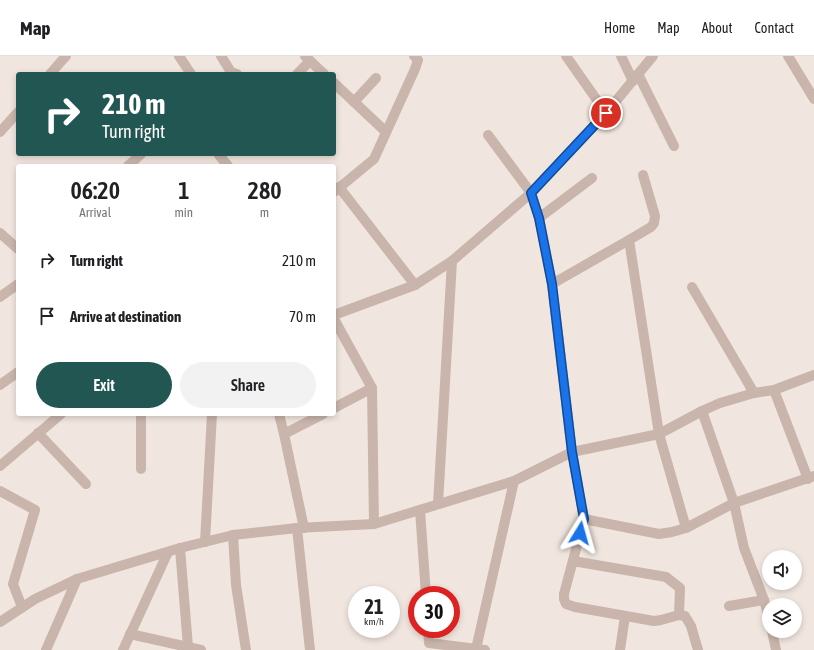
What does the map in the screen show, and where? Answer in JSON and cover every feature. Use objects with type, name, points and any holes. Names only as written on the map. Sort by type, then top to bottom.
[{"type":"street","points":[[52,72],[66,56]]},
{"type":"street","points":[[179,56],[190,72]]},
{"type":"street","points":[[222,56],[231,72]]},
{"type":"street","points":[[414,56],[418,60],[415,69],[374,159],[337,190],[415,285]]},
{"type":"street","points":[[566,56],[606,113]]},
{"type":"street","points":[[621,56],[636,77],[674,146]]},
{"type":"street","points":[[336,314],[415,285],[452,261],[531,193],[606,113],[653,56]]},
{"type":"street","points":[[788,56],[814,99]]},
{"type":"street","points":[[298,72],[307,57],[322,72]]},
{"type":"street","points":[[354,102],[376,78]]},
{"type":"street","points":[[336,87],[386,132]]},
{"type":"street","points":[[0,132],[16,114]]},
{"type":"street","points":[[488,135],[531,193],[539,218],[552,284],[572,452],[584,519],[564,594],[566,604],[575,607],[654,620],[661,620],[679,615],[685,616],[691,626],[698,650]]},
{"type":"street","points":[[130,164],[139,156]]},
{"type":"street","points":[[220,156],[226,164]]},
{"type":"street","points":[[552,284],[651,227],[654,223],[655,216],[643,175]]},
{"type":"street","points":[[539,218],[592,178]]},
{"type":"street","points":[[0,233],[16,247]]},
{"type":"street","points":[[629,240],[659,434],[686,528]]},
{"type":"street","points":[[438,504],[452,261]]},
{"type":"street","points":[[0,297],[16,285]]},
{"type":"street","points":[[692,287],[754,393]]},
{"type":"street","points":[[336,323],[372,388],[374,524]]},
{"type":"street","points":[[0,385],[16,373]]},
{"type":"street","points":[[0,622],[35,599],[77,579],[180,548],[233,535],[301,528],[374,524],[514,481],[572,452],[659,434],[720,403],[754,393],[774,390],[814,377]]},
{"type":"street","points":[[336,407],[372,388]]},
{"type":"street","points":[[584,519],[659,534],[672,532],[686,528],[734,504],[811,478],[774,390]]},
{"type":"street","points":[[702,411],[734,504],[744,548],[763,598]]},
{"type":"street","points":[[0,466],[59,416]]},
{"type":"street","points":[[141,416],[141,469]]},
{"type":"street","points":[[205,542],[212,416]]},
{"type":"street","points":[[280,416],[301,528],[310,650]]},
{"type":"street","points":[[284,434],[318,416]]},
{"type":"street","points":[[38,433],[86,484]]},
{"type":"street","points":[[429,638],[429,643],[449,648],[481,650],[514,481]]},
{"type":"street","points":[[0,492],[35,510],[12,584],[22,607]]},
{"type":"street","points":[[420,510],[425,586]]},
{"type":"street","points":[[233,535],[236,585],[246,650]]},
{"type":"street","points":[[180,548],[188,647]]},
{"type":"street","points":[[123,650],[168,552]]},
{"type":"street","points":[[573,561],[666,577],[680,588],[679,615]]},
{"type":"street","points":[[47,650],[77,579]]},
{"type":"street","points":[[729,606],[762,600]]},
{"type":"street","points":[[620,650],[625,616]]},
{"type":"street","points":[[130,634],[201,650]]},
{"type":"street","points":[[773,638],[776,650]]},
{"type":"route","points":[[580,533],[584,519],[572,452],[552,284],[539,218],[531,193],[606,113]]}]
